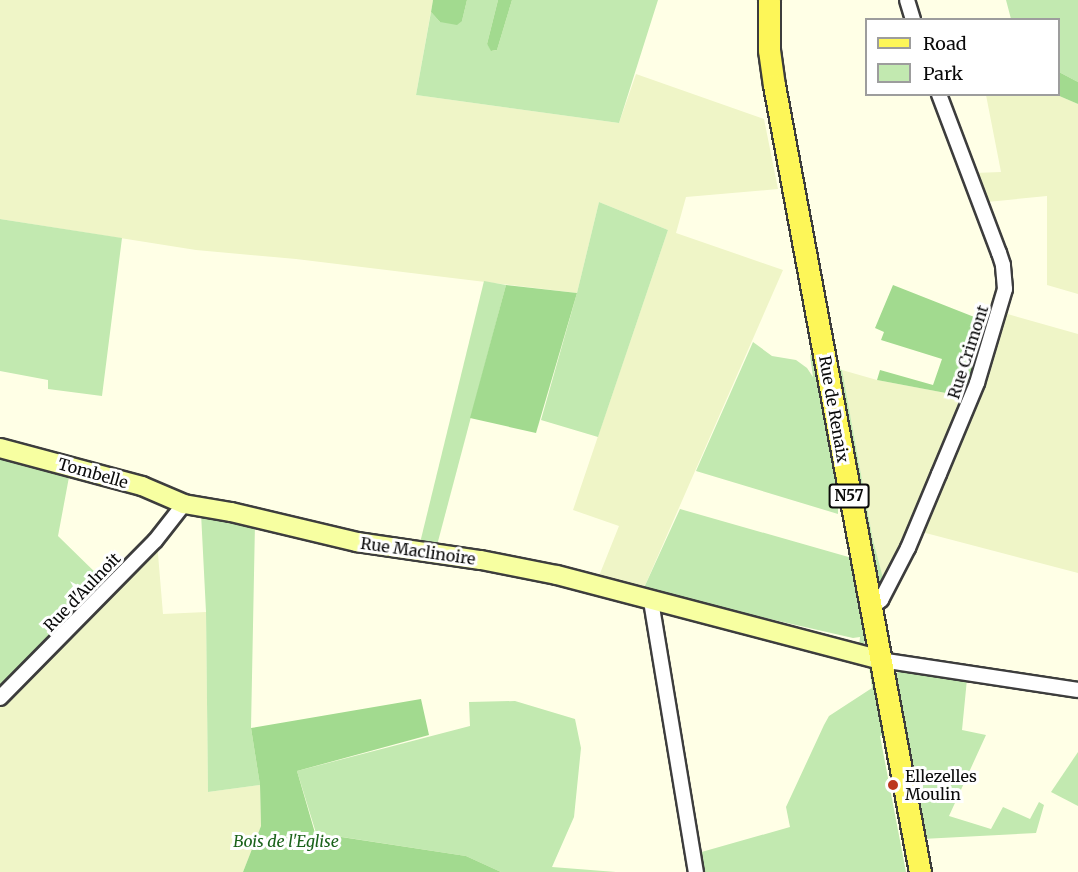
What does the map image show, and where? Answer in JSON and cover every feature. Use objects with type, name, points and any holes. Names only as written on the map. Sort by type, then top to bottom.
[{"type":"main road","name":"Rue de Renaix","points":[[768,8],[774,86],[920,872]]},
{"type":"street","name":"Rue Crimont","points":[[870,608],[881,600],[908,548],[977,383],[1005,289],[1003,265],[999,253],[940,96]]},
{"type":"street","name":"Tombelle","points":[[0,448],[142,486],[184,504]]},
{"type":"street","name":"Rue Maclinoire","points":[[184,504],[231,512],[357,542],[508,565],[880,660]]},
{"type":"street","name":"Rue d'Aulnoit","points":[[0,698],[154,541],[184,504]]},
{"type":"street","points":[[651,601],[696,872]]},
{"type":"street","points":[[880,660],[1078,690]]},
{"type":"green space","points":[[0,0],[433,0],[416,95],[619,123],[636,74],[764,119],[778,189],[686,197],[676,233],[783,270],[643,590],[597,581],[619,526],[573,510],[668,230],[599,202],[577,293],[296,259],[196,250],[0,219]]},
{"type":"green space","points":[[433,0],[467,0],[462,21],[457,25],[440,22],[431,12]]},
{"type":"green space","points":[[467,0],[498,0],[487,44],[492,51],[497,50],[512,0],[658,0],[619,123],[416,95],[431,12],[440,22],[462,21]]},
{"type":"green space","points":[[498,0],[512,0],[497,50],[491,51],[487,44]]},
{"type":"green space","points":[[1006,0],[1078,0],[1078,82],[1060,73],[1060,18],[1011,18]]},
{"type":"green space","points":[[1060,73],[1078,82],[1078,104],[1059,96]]},
{"type":"green space","points":[[986,96],[1059,96],[1078,104],[1078,294],[1047,285],[1047,196],[987,202],[974,173],[1001,172]]},
{"type":"green space","points":[[599,202],[668,230],[598,437],[541,420],[577,293]]},
{"type":"green space","points":[[0,219],[122,238],[102,396],[48,389],[48,380],[0,371]]},
{"type":"green space","points":[[484,281],[506,285],[436,549],[419,547]]},
{"type":"green space","points":[[506,285],[577,293],[536,433],[470,418]]},
{"type":"green space","points":[[893,285],[992,324],[967,397],[877,380],[880,370],[933,385],[942,359],[881,340],[884,332],[875,328]]},
{"type":"green space","points":[[1004,313],[1078,334],[1078,573],[918,531],[984,385]]},
{"type":"green space","points":[[753,342],[772,356],[796,360],[807,368],[813,377],[810,355],[814,352],[843,510],[838,508],[838,514],[696,471]]},
{"type":"green space","points":[[836,368],[842,370],[873,540],[883,578],[887,577],[878,593]]},
{"type":"green space","points":[[842,370],[877,380],[967,397],[918,516],[887,577],[883,579],[873,540]]},
{"type":"green space","points":[[0,457],[69,477],[58,536],[104,581],[0,689]]},
{"type":"green space","points":[[680,509],[852,558],[867,641],[859,646],[860,637],[853,638],[643,590]]},
{"type":"green space","points":[[201,513],[255,523],[251,728],[260,785],[208,792],[206,612]]},
{"type":"green space","points":[[157,542],[163,614],[206,612],[208,792],[260,785],[261,826],[243,872],[0,872],[0,703]]},
{"type":"green space","points":[[869,666],[872,668],[886,734],[880,736],[906,872],[702,872],[698,853],[790,827],[786,807],[824,725],[829,716],[872,688]]},
{"type":"green space","points":[[902,670],[967,679],[962,730],[986,735],[949,816],[991,829],[1003,807],[1030,819],[1039,802],[1044,805],[1036,833],[922,839],[907,757],[909,751],[900,694],[894,690],[895,674]]},
{"type":"green space","name":"Bois de l'Eglise","points":[[421,699],[429,735],[297,771],[315,833],[466,856],[501,872],[243,872],[261,826],[260,785],[251,728]]},
{"type":"green space","points":[[515,701],[575,719],[581,748],[574,817],[552,867],[616,872],[501,872],[466,856],[316,833],[297,771],[470,726],[469,702]]},
{"type":"green space","points":[[1078,752],[1078,806],[1051,792]]},
{"type":"place","name":"Ellezelles Moulin","points":[[893,785]]}]
